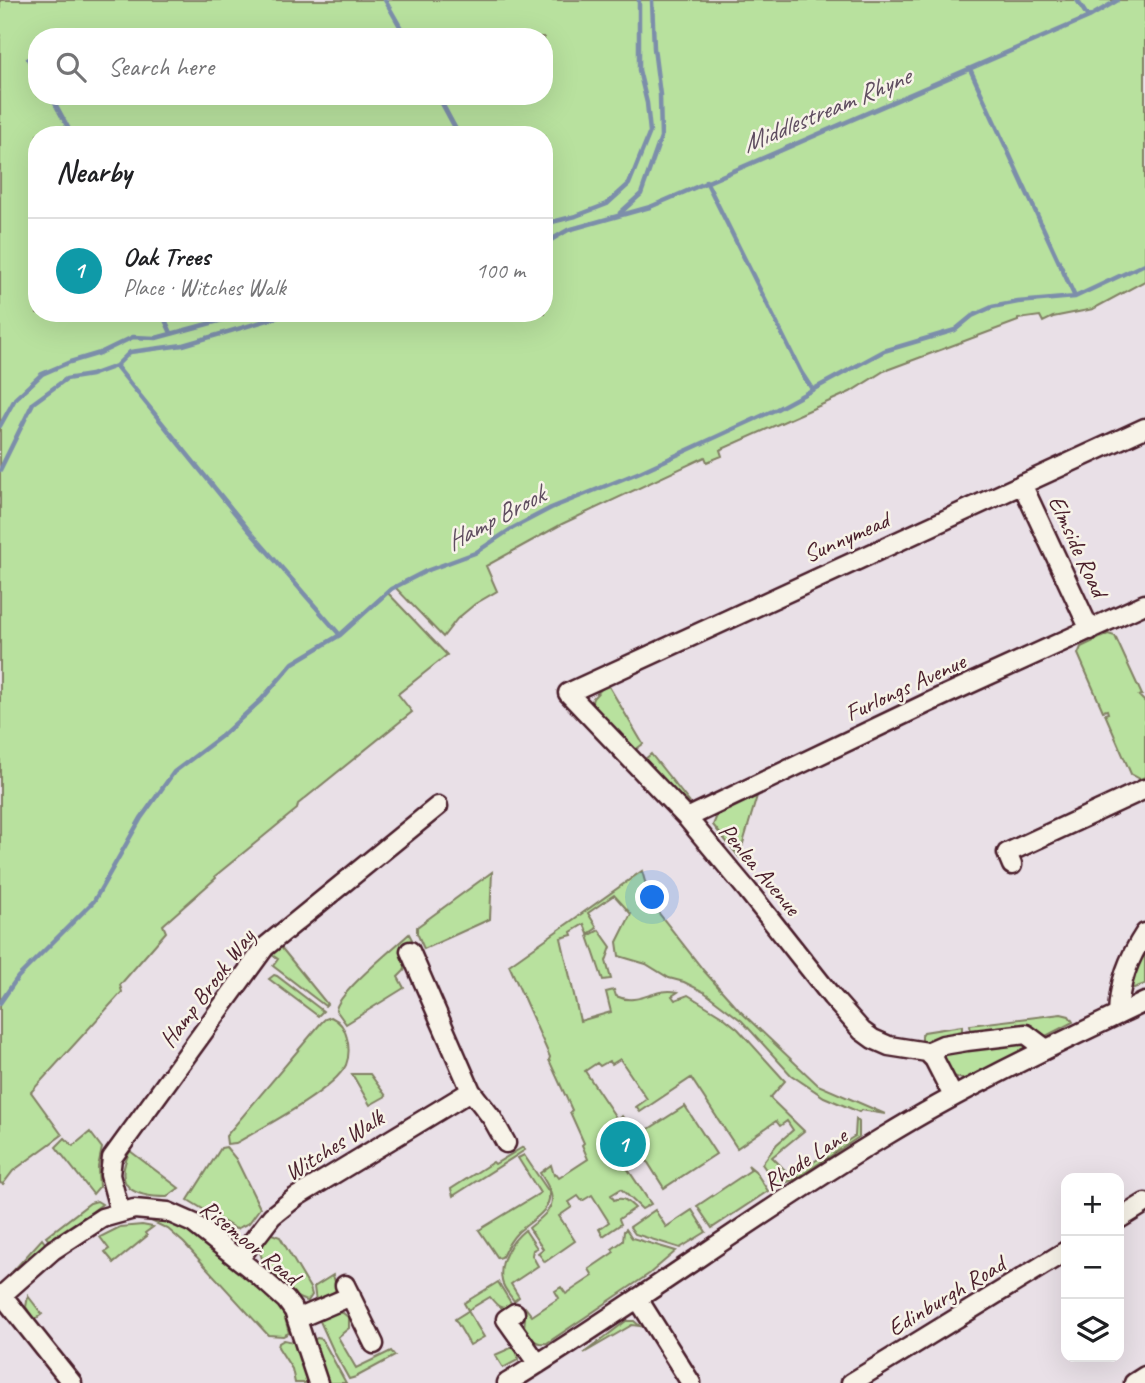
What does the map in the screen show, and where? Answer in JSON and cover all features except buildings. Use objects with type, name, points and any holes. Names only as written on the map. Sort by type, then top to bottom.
[{"type":"street","name":"Sunnymead","points":[[568,693],[1145,428]]},
{"type":"street","name":"Elmside Road","points":[[1022,484],[1090,630]]},
{"type":"street","name":"Furlongs Avenue","points":[[687,818],[1145,604]]},
{"type":"street","name":"Penlea Avenue","points":[[568,693],[687,818],[862,1031],[890,1046],[926,1052],[943,1045],[1019,1034],[1031,1037],[1046,1049]]},
{"type":"street","points":[[1012,865],[1007,853],[1145,789]]},
{"type":"street","name":"Hamp Brook Way","points":[[120,1212],[110,1175],[113,1156],[265,947],[438,806]]},
{"type":"street","points":[[1118,1015],[1122,979],[1130,958],[1145,933]]},
{"type":"street","points":[[410,951],[471,1091],[506,1143]]},
{"type":"street","name":"Rhode Lane","points":[[507,1383],[884,1136],[953,1096],[1145,1002]]},
{"type":"street","points":[[926,1052],[934,1059],[953,1096]]},
{"type":"street","name":"Witches Walk","points":[[239,1259],[272,1216],[296,1197],[471,1091]]},
{"type":"street","points":[[1124,1216],[1145,1203]]},
{"type":"street","name":"Risemoor Road","points":[[1,1296],[53,1250],[102,1218],[120,1212],[151,1209],[180,1216],[239,1259],[286,1300],[296,1319],[318,1383]]},
{"type":"street","name":"Edinburgh Road","points":[[851,1383],[1061,1254]]},
{"type":"street","points":[[296,1319],[348,1291],[374,1344]]},
{"type":"street","points":[[1,1296],[72,1383]]},
{"type":"street","points":[[638,1299],[691,1383]]},
{"type":"street","points":[[516,1313],[506,1319],[538,1364]]},
{"type":"street","points":[[1134,1383],[1145,1376]]},
{"type":"green space","points":[[0,0],[1145,0],[1145,281],[1093,309],[1053,317],[1043,322],[1040,316],[1018,319],[884,371],[850,392],[720,450],[722,456],[707,462],[705,457],[562,524],[486,566],[497,591],[457,619],[443,637],[395,587],[388,593],[447,655],[398,694],[412,712],[298,804],[297,809],[215,876],[216,878],[163,925],[166,932],[120,985],[122,992],[31,1092],[62,1135],[13,1171],[3,1184],[0,1183]]},
{"type":"green space","points":[[1108,634],[1115,636],[1142,695],[1139,696],[1145,702],[1145,777],[1140,779],[1131,774],[1105,714],[1108,713],[1107,710],[1103,711],[1078,654],[1081,647]]},
{"type":"green space","points":[[607,683],[643,744],[635,750],[591,705],[593,698]]},
{"type":"green space","points":[[651,754],[690,803],[678,797],[644,760]]},
{"type":"green space","points":[[757,796],[739,857],[713,825],[718,813]]},
{"type":"green space","points":[[642,871],[651,903],[704,971],[739,1010],[818,1085],[885,1114],[861,1110],[859,1112],[824,1097],[791,1075],[742,1021],[704,992],[669,978],[646,964],[619,956],[617,942],[631,914],[614,895],[588,913],[597,928],[588,934],[584,924],[571,932],[572,935],[561,938],[580,1021],[611,1012],[606,992],[614,990],[616,996],[624,999],[670,991],[678,992],[672,996],[675,1000],[688,995],[738,1029],[785,1081],[770,1098],[804,1131],[772,1157],[791,1176],[855,1136],[856,1119],[859,1122],[859,1137],[794,1180],[777,1185],[762,1164],[777,1144],[793,1130],[787,1121],[780,1126],[776,1121],[737,1148],[691,1078],[640,1112],[636,1107],[647,1099],[620,1059],[612,1064],[609,1061],[600,1066],[597,1063],[585,1071],[617,1119],[622,1116],[626,1122],[605,1135],[651,1204],[642,1209],[621,1189],[611,1195],[614,1200],[623,1199],[635,1208],[619,1219],[621,1224],[603,1236],[599,1229],[609,1222],[592,1195],[582,1201],[578,1196],[569,1202],[572,1207],[559,1216],[575,1241],[545,1262],[538,1253],[543,1249],[529,1228],[544,1215],[551,1204],[550,1191],[540,1173],[551,1165],[554,1175],[559,1178],[588,1159],[570,1112],[572,1110],[509,965]]},
{"type":"green space","points":[[492,872],[490,919],[424,949],[417,927]]},
{"type":"green space","points":[[599,930],[611,947],[606,961],[611,979],[603,980],[588,936]]},
{"type":"green space","points":[[409,934],[415,945],[404,971],[398,977],[404,988],[346,1024],[336,1010],[346,993]]},
{"type":"green space","points":[[1145,945],[1145,984],[1131,989],[1131,977]]},
{"type":"green space","points":[[280,946],[327,1004],[325,1006],[273,966],[278,959],[272,955]]},
{"type":"green space","points":[[274,975],[323,1011],[318,1016],[269,979]]},
{"type":"green space","points":[[1061,1014],[1069,1016],[1073,1022],[1044,1037],[971,1033],[970,1025]]},
{"type":"green space","points":[[331,1017],[343,1028],[348,1044],[347,1062],[339,1075],[296,1108],[236,1143],[227,1144],[226,1136],[321,1023]]},
{"type":"green space","points":[[962,1026],[962,1038],[922,1043],[924,1032]]},
{"type":"green space","points":[[1017,1037],[1029,1045],[1027,1050],[973,1077],[962,1079],[951,1075],[941,1054]]},
{"type":"green space","points":[[352,1074],[370,1074],[386,1096],[370,1105]]},
{"type":"green space","points":[[685,1106],[716,1154],[664,1188],[633,1139]]},
{"type":"green space","points":[[90,1132],[102,1148],[98,1167],[99,1187],[93,1194],[56,1147],[65,1138],[73,1146]]},
{"type":"green space","points":[[226,1147],[236,1159],[260,1208],[249,1223],[236,1229],[188,1200],[221,1148]]},
{"type":"green space","points":[[523,1147],[525,1150],[453,1196],[451,1189],[493,1162],[495,1164]]},
{"type":"green space","points":[[130,1151],[179,1188],[167,1197],[144,1195],[129,1188],[123,1173]]},
{"type":"green space","points":[[524,1155],[549,1192],[549,1199],[544,1211],[518,1232],[502,1257],[498,1258],[479,1230],[540,1193],[518,1158]]},
{"type":"green space","points":[[748,1165],[768,1191],[712,1228],[697,1206],[751,1170]]},
{"type":"green space","points":[[97,1201],[102,1204],[52,1244],[46,1237],[90,1203]]},
{"type":"green space","points":[[655,1210],[666,1227],[692,1210],[706,1232],[680,1248],[635,1234],[630,1227]]},
{"type":"green space","points":[[147,1219],[182,1226],[212,1249],[275,1302],[284,1314],[289,1333],[283,1336],[268,1335],[184,1243],[168,1229]]},
{"type":"green space","points":[[120,1227],[153,1227],[145,1233],[147,1236],[114,1263],[105,1252],[109,1249],[100,1237]]},
{"type":"green space","points":[[626,1229],[632,1238],[676,1251],[649,1274],[547,1343],[533,1340],[524,1328],[525,1318],[520,1310],[525,1307],[532,1316],[559,1298],[555,1291],[561,1287],[566,1294],[593,1276],[589,1269],[614,1252],[612,1249],[623,1241]]},
{"type":"green space","points":[[525,1230],[537,1248],[532,1255],[538,1266],[511,1284],[519,1297],[514,1301],[503,1284],[502,1267],[511,1246]]},
{"type":"green space","points":[[269,1233],[280,1237],[310,1288],[312,1295],[308,1301],[286,1289],[266,1266],[260,1252]]},
{"type":"green space","points":[[42,1239],[48,1247],[4,1281]]},
{"type":"green space","points":[[333,1275],[337,1289],[329,1297],[316,1302],[314,1287]]},
{"type":"green space","points":[[498,1282],[513,1306],[500,1307],[490,1297],[468,1310],[464,1303]]},
{"type":"green space","points":[[28,1296],[42,1314],[34,1320],[26,1307]]},
{"type":"green space","points":[[468,1311],[484,1337],[470,1345],[455,1319]]},
{"type":"green space","points":[[334,1312],[343,1313],[349,1318],[349,1328],[338,1337],[356,1368],[391,1351],[395,1356],[349,1379],[319,1319]]},
{"type":"green space","points":[[626,1321],[634,1321],[640,1326],[632,1325],[584,1353]]},
{"type":"green space","points":[[317,1338],[322,1339],[346,1383],[328,1383],[314,1343]]},
{"type":"green space","points":[[284,1340],[294,1342],[308,1383],[295,1383],[292,1369],[278,1347]]},
{"type":"green space","points":[[513,1347],[517,1349],[518,1360],[503,1368],[495,1355]]},
{"type":"waterway","points":[[385,0],[401,28]]},
{"type":"waterway","points":[[553,222],[607,204],[629,184],[650,132],[647,103],[639,70],[639,0]]},
{"type":"waterway","points":[[620,213],[641,194],[661,137],[652,0]]},
{"type":"waterway","points":[[1077,0],[1088,17]]},
{"type":"waterway","name":"Middlestream Rhyne","points":[[553,239],[568,230],[650,207],[1089,17],[1118,0]]},
{"type":"waterway","points":[[970,69],[1075,297]]},
{"type":"waterway","points":[[56,105],[67,126]]},
{"type":"waterway","points":[[443,105],[454,126]]},
{"type":"waterway","points":[[706,181],[812,389]]},
{"type":"waterway","name":"Hamp Brook","points":[[0,1003],[18,977],[94,901],[141,818],[174,772],[223,735],[261,700],[293,663],[340,635],[391,589],[426,571],[475,553],[511,529],[551,508],[640,472],[777,409],[884,351],[955,330],[972,316],[992,307],[1075,297],[1145,264]]},
{"type":"waterway","points":[[166,322],[171,333]]},
{"type":"waterway","points":[[0,426],[15,399],[42,374],[100,353],[133,337],[156,338],[215,322]]},
{"type":"waterway","name":"Middlestream Rhyne","points":[[0,470],[33,403],[66,379],[91,375],[116,366],[130,352],[183,345],[261,322]]},
{"type":"waterway","points":[[116,366],[247,528],[340,635]]},
{"type":"place","name":"Oak Trees","points":[[623,1144]]}]
